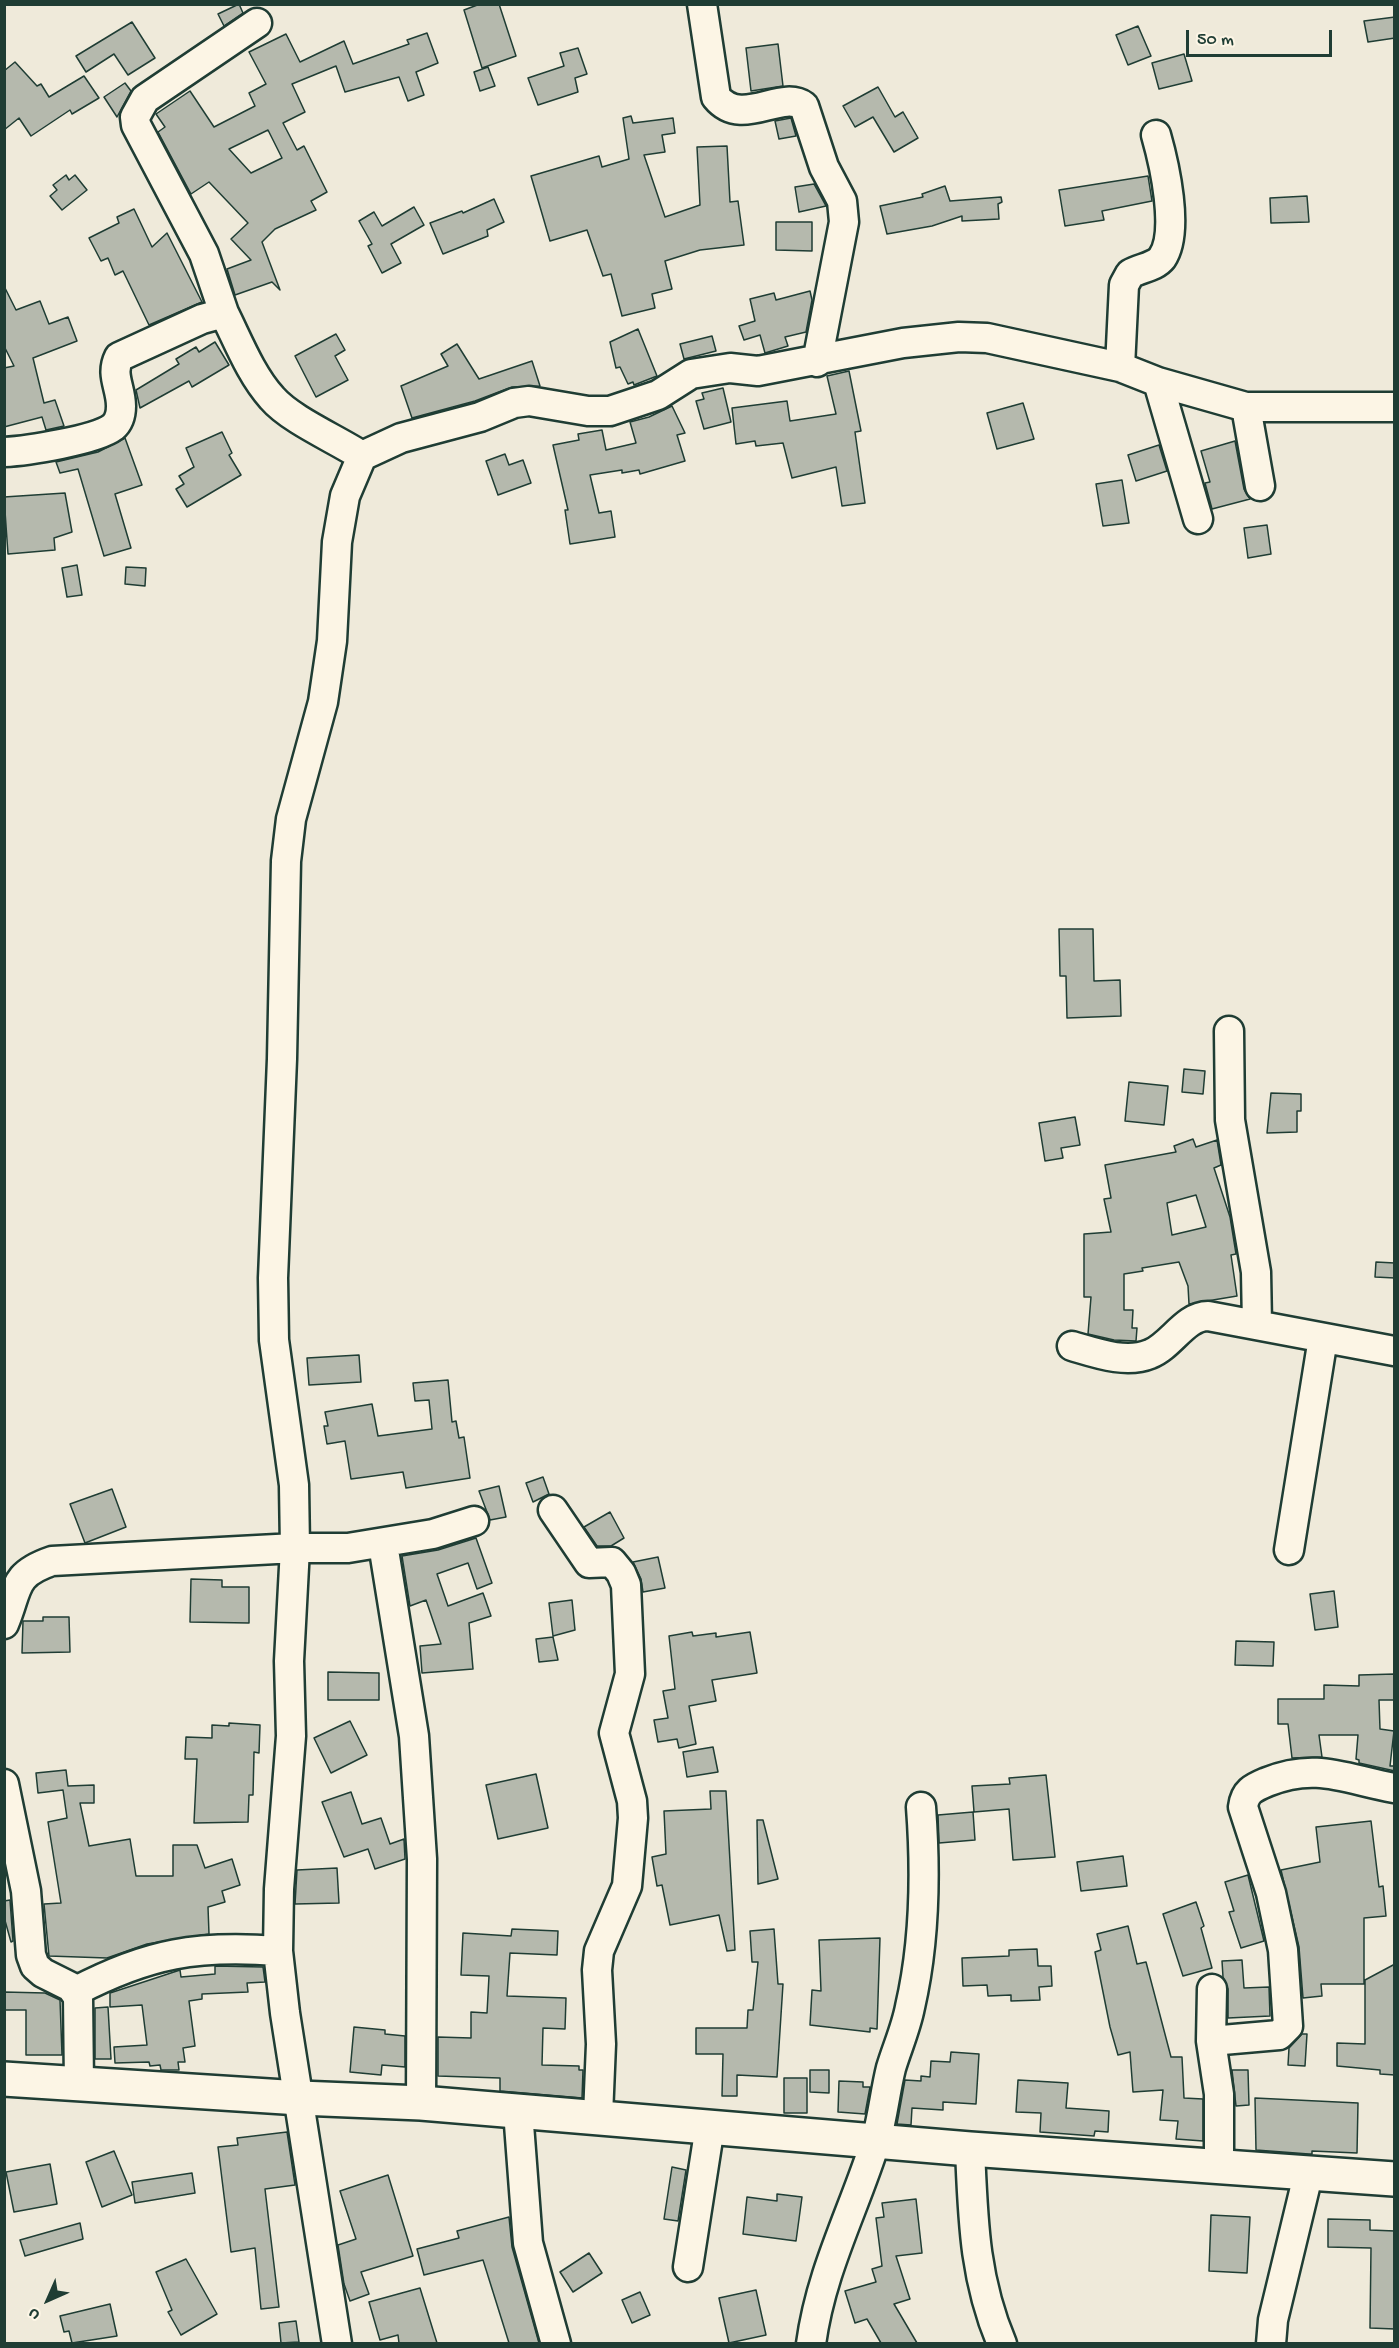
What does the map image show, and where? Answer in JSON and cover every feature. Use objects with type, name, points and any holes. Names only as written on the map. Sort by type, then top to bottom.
[{"type":"highway","points":[[4,2079],[300,2098],[421,2103],[876,2139],[970,2149],[1219,2165],[1308,2175],[1395,2180]]},
{"type":"street","points":[[702,4],[716,97],[724,107],[737,111],[793,102],[804,106],[824,167],[842,201],[844,222],[817,362]]},
{"type":"street","points":[[257,23],[145,99],[135,117],[146,144],[204,254],[224,313],[262,386],[273,400],[290,413],[362,456]]},
{"type":"street","points":[[1120,367],[1124,285],[1130,274],[1157,263],[1163,256],[1168,240],[1170,209],[1167,171],[1156,135]]},
{"type":"street","points":[[4,452],[26,451],[103,433],[114,426],[119,418],[121,405],[113,368],[119,357],[202,319],[224,313]]},
{"type":"street","points":[[337,2343],[285,2013],[278,1951],[279,1889],[291,1736],[289,1661],[295,1548],[294,1485],[274,1340],[273,1278],[282,1059],[286,861],[291,819],[322,702],[332,641],[337,542],[345,496],[362,456],[401,438],[480,417],[514,403],[529,400],[588,411],[610,411],[658,395],[691,374],[730,368],[758,371],[817,362],[903,344],[959,337],[987,338],[1120,367],[1158,381],[1246,407],[1395,407]]},
{"type":"street","points":[[1158,381],[1198,519]]},
{"type":"street","points":[[1246,407],[1260,486]]},
{"type":"street","points":[[1229,1030],[1230,1120],[1256,1272],[1257,1324]]},
{"type":"street","points":[[1072,1346],[1113,1357],[1136,1358],[1151,1354],[1201,1316],[1257,1324],[1395,1351]]},
{"type":"street","points":[[1289,1550],[1323,1338]]},
{"type":"street","points":[[553,1510],[589,1563],[612,1562],[621,1573],[626,1585],[630,1674],[614,1733],[632,1800],[633,1818],[627,1886],[599,1951],[597,1970],[601,2044],[598,2116]]},
{"type":"street","points":[[4,1624],[21,1579],[32,1568],[52,1561],[295,1548],[348,1548],[433,1534],[474,1521]]},
{"type":"street","points":[[382,1544],[414,1736],[422,1848],[421,2103]]},
{"type":"street","points":[[1211,2041],[1279,2035],[1288,2026],[1283,1950],[1271,1893],[1243,1807],[1245,1796],[1252,1788],[1288,1774],[1313,1771],[1395,1788]]},
{"type":"street","points":[[4,1784],[26,1891],[31,1955],[35,1966],[43,1973],[76,1991]]},
{"type":"street","points":[[811,2343],[816,2307],[826,2270],[876,2139],[891,2070],[910,2010],[919,1962],[924,1855],[921,1808]]},
{"type":"street","points":[[76,1991],[159,1956],[183,1951],[232,1948],[278,1951]]},
{"type":"street","points":[[1212,1989],[1211,2041],[1219,2094],[1219,2165]]},
{"type":"street","points":[[76,1991],[79,2084]]},
{"type":"street","points":[[518,2111],[528,2243],[556,2343]]},
{"type":"street","points":[[688,2267],[710,2126]]},
{"type":"street","points":[[970,2149],[974,2237],[979,2275],[991,2317],[1002,2343]]},
{"type":"street","points":[[1271,2343],[1273,2320],[1308,2175]]},
{"type":"building","points":[[239,4],[243,13],[224,26],[218,14]]},
{"type":"building","points":[[480,4],[499,4],[516,56],[482,68],[464,10]]},
{"type":"building","points":[[1395,17],[1395,38],[1368,42],[1364,21]]},
{"type":"building","points":[[132,22],[155,58],[128,75],[114,54],[86,72],[76,56]]},
{"type":"building","points":[[1138,26],[1151,56],[1128,65],[1116,35]]},
{"type":"building","points":[[427,33],[438,63],[416,72],[424,95],[408,101],[399,77],[345,92],[336,66],[292,84],[305,112],[283,123],[297,150],[304,146],[327,192],[311,201],[316,210],[275,229],[262,242],[280,290],[272,282],[235,295],[227,269],[251,260],[231,239],[248,223],[209,182],[191,194],[158,132],[165,127],[156,114],[190,91],[214,127],[255,106],[249,93],[266,84],[249,52],[286,34],[300,62],[344,41],[353,64],[409,44],[407,40]],"holes":[[[268,130],[282,158],[251,173],[229,149]]]},
{"type":"building","points":[[778,44],[783,86],[751,91],[746,48]]},
{"type":"building","points":[[578,48],[587,74],[575,78],[578,92],[538,105],[528,78],[564,66],[560,53]]},
{"type":"building","points":[[1184,54],[1192,81],[1159,89],[1152,63]]},
{"type":"building","points":[[15,62],[37,86],[41,84],[49,97],[84,76],[99,98],[72,114],[70,110],[31,136],[19,118],[4,130],[4,71]]},
{"type":"building","points":[[488,67],[495,86],[480,91],[474,72]]},
{"type":"building","points":[[125,83],[131,91],[117,117],[104,97]]},
{"type":"building","points":[[878,87],[895,117],[903,112],[918,138],[894,152],[873,117],[855,127],[843,106]]},
{"type":"building","points":[[631,116],[633,123],[673,118],[675,133],[662,135],[665,152],[644,155],[665,217],[700,205],[697,147],[727,146],[730,202],[738,201],[744,245],[700,250],[665,261],[672,289],[652,294],[655,308],[622,316],[611,274],[603,276],[587,230],[550,241],[531,176],[599,156],[602,167],[629,159],[623,118]]},
{"type":"building","points":[[791,118],[796,136],[779,139],[775,121]]},
{"type":"building","points":[[66,175],[69,180],[75,175],[87,190],[62,210],[50,196],[57,190],[53,185]]},
{"type":"building","points":[[1148,176],[1152,201],[1102,211],[1104,220],[1065,226],[1059,190]]},
{"type":"building","points":[[814,184],[826,206],[799,212],[795,187]]},
{"type":"building","points":[[945,186],[950,201],[1001,197],[1002,202],[998,204],[999,219],[962,221],[962,216],[932,226],[887,234],[880,206],[923,197],[922,194]]},
{"type":"building","points":[[1307,196],[1309,222],[1271,223],[1270,198]]},
{"type":"building","points":[[494,199],[504,222],[487,230],[488,236],[443,254],[430,223],[462,211],[463,213]]},
{"type":"building","points":[[414,207],[424,225],[391,244],[401,263],[382,273],[368,246],[372,244],[359,221],[374,212],[382,226]]},
{"type":"building","points":[[134,209],[152,247],[167,233],[202,302],[149,325],[123,271],[115,275],[108,258],[101,261],[89,238],[119,223],[117,217]]},
{"type":"building","points":[[776,222],[812,222],[812,251],[776,250]]},
{"type":"building","points":[[4,286],[16,310],[40,301],[49,324],[68,317],[77,341],[33,358],[44,403],[55,400],[64,426],[46,430],[42,417],[4,427],[4,368],[14,366],[4,346]]},
{"type":"building","points":[[810,291],[812,300],[806,332],[785,337],[788,346],[765,353],[760,335],[744,340],[739,326],[755,321],[750,299],[774,293],[776,300]]},
{"type":"building","points":[[638,329],[657,376],[634,385],[633,382],[628,384],[620,367],[616,368],[610,342]]},
{"type":"building","points":[[336,334],[345,350],[335,356],[348,380],[316,397],[295,356]]},
{"type":"building","points":[[712,336],[716,351],[684,359],[680,344]]},
{"type":"building","points":[[215,342],[229,365],[192,387],[189,381],[140,408],[136,390],[179,364],[176,359],[196,347],[199,352]]},
{"type":"building","points":[[457,344],[479,379],[532,361],[540,386],[512,387],[475,401],[412,418],[401,386],[448,366],[441,354]]},
{"type":"building","points":[[849,371],[861,431],[855,432],[865,503],[842,506],[836,467],[792,478],[783,443],[756,446],[755,441],[736,444],[732,408],[787,401],[790,421],[836,414],[827,376]]},
{"type":"building","points":[[723,388],[731,422],[704,429],[696,401],[704,399],[702,393]]},
{"type":"building","points":[[1023,403],[1034,439],[997,449],[987,413]]},
{"type":"building","points":[[672,406],[685,433],[677,435],[685,461],[640,474],[639,470],[622,473],[622,470],[590,475],[599,513],[611,511],[615,537],[570,544],[565,510],[568,510],[553,445],[579,440],[578,434],[602,430],[606,450],[636,443],[630,422],[649,417]]},
{"type":"building","points":[[222,432],[232,453],[229,455],[241,475],[187,507],[176,489],[184,484],[179,476],[194,467],[186,448]]},
{"type":"building","points":[[125,438],[142,485],[115,494],[131,548],[104,556],[78,469],[60,473],[56,462],[98,452]]},
{"type":"building","points":[[1235,441],[1244,489],[1250,499],[1212,509],[1205,483],[1210,482],[1201,451]]},
{"type":"building","points":[[1159,445],[1167,471],[1136,481],[1128,455]]},
{"type":"building","points":[[505,454],[509,465],[523,460],[531,483],[498,495],[486,461]]},
{"type":"building","points":[[1122,480],[1129,523],[1103,526],[1096,484]]},
{"type":"building","points":[[65,493],[72,532],[54,538],[55,550],[8,554],[4,497]]},
{"type":"building","points":[[1267,525],[1271,554],[1248,558],[1244,528]]},
{"type":"building","points":[[77,565],[82,595],[67,597],[62,568]]},
{"type":"building","points":[[126,567],[146,568],[145,586],[125,584]]},
{"type":"building","points":[[1059,929],[1093,929],[1094,981],[1120,980],[1121,1016],[1067,1018],[1066,976],[1060,976]]},
{"type":"building","points":[[1184,1069],[1205,1071],[1203,1094],[1182,1092]]},
{"type":"building","points":[[1129,1082],[1168,1086],[1164,1125],[1125,1121]]},
{"type":"building","points":[[1271,1093],[1301,1094],[1301,1111],[1297,1111],[1297,1132],[1267,1133]]},
{"type":"building","points":[[1075,1117],[1080,1145],[1061,1148],[1063,1158],[1045,1161],[1039,1123]]},
{"type":"building","points":[[1193,1139],[1196,1147],[1217,1140],[1221,1165],[1214,1168],[1230,1217],[1236,1254],[1231,1255],[1237,1296],[1189,1304],[1188,1286],[1179,1262],[1142,1268],[1143,1271],[1124,1274],[1124,1310],[1133,1310],[1132,1328],[1137,1328],[1136,1341],[1114,1340],[1088,1334],[1091,1297],[1084,1297],[1084,1234],[1111,1232],[1104,1199],[1111,1198],[1105,1165],[1176,1152],[1174,1146]],"holes":[[[1196,1195],[1206,1227],[1172,1235],[1167,1203]]]},
{"type":"building","points":[[1376,1262],[1395,1263],[1395,1278],[1375,1277]]},
{"type":"building","points":[[359,1355],[361,1382],[309,1385],[307,1358]]},
{"type":"building","points":[[448,1380],[452,1422],[456,1421],[459,1438],[464,1437],[470,1478],[406,1488],[403,1472],[351,1479],[345,1441],[327,1444],[324,1426],[328,1426],[325,1412],[372,1404],[378,1436],[432,1429],[429,1400],[415,1401],[413,1383]]},
{"type":"building","points":[[543,1477],[549,1494],[533,1502],[526,1483]]},
{"type":"building","points":[[499,1486],[506,1517],[490,1520],[479,1491]]},
{"type":"building","points":[[112,1489],[126,1527],[85,1543],[70,1504]]},
{"type":"building","points":[[610,1512],[624,1538],[611,1546],[597,1546],[584,1527]]},
{"type":"building","points":[[476,1538],[492,1583],[477,1589],[468,1563],[437,1574],[448,1606],[483,1593],[491,1616],[469,1623],[473,1669],[422,1673],[420,1646],[441,1644],[426,1600],[410,1606],[402,1556],[438,1550]]},
{"type":"building","points":[[658,1557],[665,1588],[643,1592],[641,1579],[633,1562]]},
{"type":"building","points":[[191,1579],[222,1580],[222,1587],[249,1587],[249,1623],[190,1622]]},
{"type":"building","points":[[1334,1591],[1338,1627],[1315,1630],[1310,1594]]},
{"type":"building","points":[[572,1600],[575,1630],[553,1636],[549,1603]]},
{"type":"building","points":[[43,1617],[69,1617],[70,1652],[22,1653],[23,1621],[43,1621]]},
{"type":"building","points":[[692,1632],[693,1636],[716,1633],[716,1637],[750,1632],[757,1673],[712,1680],[716,1701],[689,1706],[696,1744],[679,1748],[677,1739],[658,1742],[654,1720],[668,1718],[663,1691],[675,1689],[669,1636]]},
{"type":"building","points":[[553,1637],[558,1660],[539,1662],[536,1639]]},
{"type":"building","points":[[1236,1641],[1274,1642],[1273,1666],[1235,1665]]},
{"type":"building","points":[[328,1672],[379,1673],[379,1700],[328,1700]]},
{"type":"building","points":[[1395,1674],[1395,1700],[1379,1700],[1380,1729],[1394,1731],[1390,1766],[1395,1766],[1395,1771],[1359,1763],[1356,1759],[1358,1735],[1319,1735],[1322,1757],[1292,1758],[1288,1724],[1278,1724],[1278,1699],[1324,1699],[1324,1685],[1359,1686],[1359,1675]]},
{"type":"building","points":[[350,1721],[367,1755],[331,1773],[314,1738]]},
{"type":"building","points":[[229,1723],[260,1725],[259,1753],[254,1752],[253,1795],[249,1795],[248,1822],[194,1823],[197,1759],[185,1759],[186,1737],[212,1738],[212,1725],[229,1726]]},
{"type":"building","points":[[713,1747],[718,1772],[687,1777],[683,1752]]},
{"type":"building","points":[[66,1770],[68,1786],[94,1785],[94,1803],[80,1803],[89,1846],[130,1839],[136,1876],[173,1876],[173,1845],[197,1845],[205,1868],[232,1859],[240,1885],[222,1891],[225,1902],[208,1907],[209,1934],[147,1944],[107,1958],[49,1956],[44,1904],[61,1903],[48,1822],[67,1818],[63,1790],[38,1793],[36,1773]]},
{"type":"building","points":[[536,1774],[548,1828],[498,1839],[486,1785]]},
{"type":"building","points":[[1046,1775],[1055,1857],[1013,1860],[1009,1809],[974,1812],[972,1786],[1010,1784],[1009,1778]]},
{"type":"building","points":[[710,1791],[726,1791],[735,1950],[727,1951],[719,1915],[670,1925],[662,1885],[657,1886],[652,1857],[666,1854],[664,1811],[711,1809]]},
{"type":"building","points":[[351,1792],[362,1824],[381,1818],[390,1844],[404,1839],[405,1859],[375,1869],[368,1849],[344,1857],[322,1802]]},
{"type":"building","points":[[973,1812],[975,1840],[939,1843],[938,1815]]},
{"type":"building","points":[[757,1820],[763,1820],[778,1879],[758,1884]]},
{"type":"building","points":[[1371,1821],[1379,1887],[1383,1886],[1386,1916],[1364,1918],[1364,1984],[1321,1984],[1322,1996],[1303,1998],[1299,1947],[1281,1870],[1320,1862],[1316,1827]]},
{"type":"building","points":[[1123,1856],[1127,1886],[1081,1891],[1077,1862]]},
{"type":"building","points":[[337,1868],[339,1903],[295,1904],[297,1870]]},
{"type":"building","points":[[1248,1875],[1264,1941],[1241,1948],[1229,1912],[1234,1911],[1225,1882]]},
{"type":"building","points":[[10,1900],[13,1941],[11,1942],[4,1917],[4,1901]]},
{"type":"building","points":[[1196,1902],[1204,1926],[1201,1928],[1212,1968],[1183,1976],[1163,1914]]},
{"type":"building","points":[[1128,1926],[1137,1964],[1146,1962],[1171,2057],[1182,2057],[1184,2098],[1203,2099],[1203,2141],[1176,2139],[1178,2121],[1160,2120],[1163,2090],[1133,2092],[1130,2052],[1118,2055],[1095,1952],[1101,1950],[1097,1934]]},
{"type":"building","points":[[512,1929],[558,1931],[557,1955],[510,1953],[507,1996],[566,1998],[565,2029],[543,2028],[542,2065],[579,2066],[579,2070],[583,2070],[582,2098],[500,2091],[500,2078],[438,2076],[438,2037],[471,2038],[471,2012],[487,2013],[489,1976],[461,1975],[463,1933],[511,1936]]},
{"type":"building","points":[[774,1929],[778,1984],[783,1984],[777,2077],[737,2075],[737,2096],[722,2096],[723,2054],[696,2054],[696,2028],[747,2028],[748,2010],[753,2010],[758,1962],[752,1962],[750,1931]]},
{"type":"building","points":[[880,1938],[877,2029],[870,2028],[870,2032],[810,2025],[812,1990],[821,1991],[819,1940]]},
{"type":"building","points":[[1037,1949],[1038,1966],[1051,1966],[1052,1986],[1039,1987],[1040,2000],[1011,2001],[1011,1995],[988,1996],[987,1985],[963,1986],[962,1958],[1009,1956],[1009,1950]]},
{"type":"building","points":[[1242,1960],[1244,1988],[1269,1987],[1270,2016],[1228,2018],[1228,1989],[1223,1977],[1222,1961]]},
{"type":"building","points":[[1395,1964],[1395,2075],[1380,2074],[1380,2070],[1337,2066],[1337,2043],[1365,2044],[1365,1980]]},
{"type":"building","points":[[215,1966],[263,1967],[265,1982],[247,1983],[248,1992],[202,1994],[202,1999],[189,2001],[195,2046],[183,2048],[185,2062],[178,2062],[179,2070],[161,2070],[160,2065],[150,2066],[149,2062],[115,2063],[114,2047],[147,2045],[142,2005],[110,2007],[110,1993],[180,1970],[181,1977],[215,1974]]},
{"type":"building","points":[[4,1992],[45,1993],[60,2000],[62,2055],[26,2055],[26,2010],[4,2010]]},
{"type":"building","points":[[108,2007],[111,2059],[95,2059],[95,2008]]},
{"type":"building","points":[[354,2027],[385,2030],[385,2034],[405,2036],[405,2067],[382,2065],[381,2075],[350,2072]]},
{"type":"building","points":[[1302,2034],[1307,2034],[1305,2066],[1288,2065],[1289,2048]]},
{"type":"building","points":[[951,2052],[979,2054],[976,2104],[943,2102],[943,2110],[912,2108],[911,2125],[897,2124],[905,2080],[921,2081],[921,2076],[930,2077],[931,2061],[950,2062]]},
{"type":"building","points":[[810,2070],[829,2070],[829,2093],[810,2092]]},
{"type":"building","points":[[1232,2070],[1248,2070],[1249,2105],[1236,2106]]},
{"type":"building","points":[[784,2078],[807,2078],[807,2113],[784,2113]]},
{"type":"building","points":[[1018,2080],[1068,2083],[1066,2108],[1109,2111],[1108,2132],[1095,2131],[1094,2136],[1040,2132],[1041,2113],[1016,2112]]},
{"type":"building","points":[[839,2081],[863,2082],[863,2087],[870,2087],[865,2114],[838,2112]]},
{"type":"building","points":[[1255,2098],[1358,2103],[1357,2153],[1312,2151],[1312,2154],[1309,2154],[1256,2150]]},
{"type":"building","points":[[287,2132],[295,2185],[265,2189],[279,2307],[261,2309],[255,2248],[231,2252],[218,2147],[238,2145],[237,2138]]},
{"type":"building","points":[[114,2151],[132,2195],[102,2207],[86,2162]]},
{"type":"building","points":[[50,2164],[57,2204],[14,2212],[6,2172]]},
{"type":"building","points":[[672,2167],[686,2170],[678,2221],[664,2219]]},
{"type":"building","points":[[192,2173],[195,2193],[135,2203],[132,2182]]},
{"type":"building","points":[[388,2175],[413,2256],[361,2272],[369,2294],[350,2301],[344,2284],[338,2245],[356,2239],[340,2191]]},
{"type":"building","points":[[777,2194],[802,2197],[796,2241],[743,2234],[747,2197],[777,2201]]},
{"type":"building","points":[[916,2199],[922,2253],[896,2256],[910,2299],[894,2304],[917,2343],[881,2343],[867,2319],[855,2323],[845,2291],[876,2282],[872,2269],[882,2266],[876,2218],[884,2217],[882,2203]]},
{"type":"building","points":[[1211,2215],[1250,2217],[1247,2273],[1209,2271]]},
{"type":"building","points":[[509,2217],[512,2247],[539,2343],[509,2343],[483,2260],[424,2275],[417,2249],[459,2238],[457,2231]]},
{"type":"building","points":[[1328,2219],[1370,2220],[1370,2230],[1395,2231],[1395,2329],[1370,2328],[1371,2248],[1328,2247]]},
{"type":"building","points":[[80,2223],[83,2239],[25,2256],[20,2240]]},
{"type":"building","points":[[589,2253],[602,2273],[573,2292],[560,2272]]},
{"type":"building","points":[[186,2259],[217,2314],[181,2335],[168,2312],[172,2310],[156,2272]]},
{"type":"building","points":[[420,2288],[437,2343],[399,2343],[398,2335],[380,2340],[369,2302]]},
{"type":"building","points":[[756,2290],[766,2335],[729,2343],[719,2298]]},
{"type":"building","points":[[640,2292],[650,2315],[632,2323],[622,2300]]},
{"type":"building","points":[[110,2304],[117,2336],[72,2343],[69,2331],[64,2332],[60,2316]]},
{"type":"building","points":[[296,2321],[299,2342],[281,2343],[279,2323]]}]
